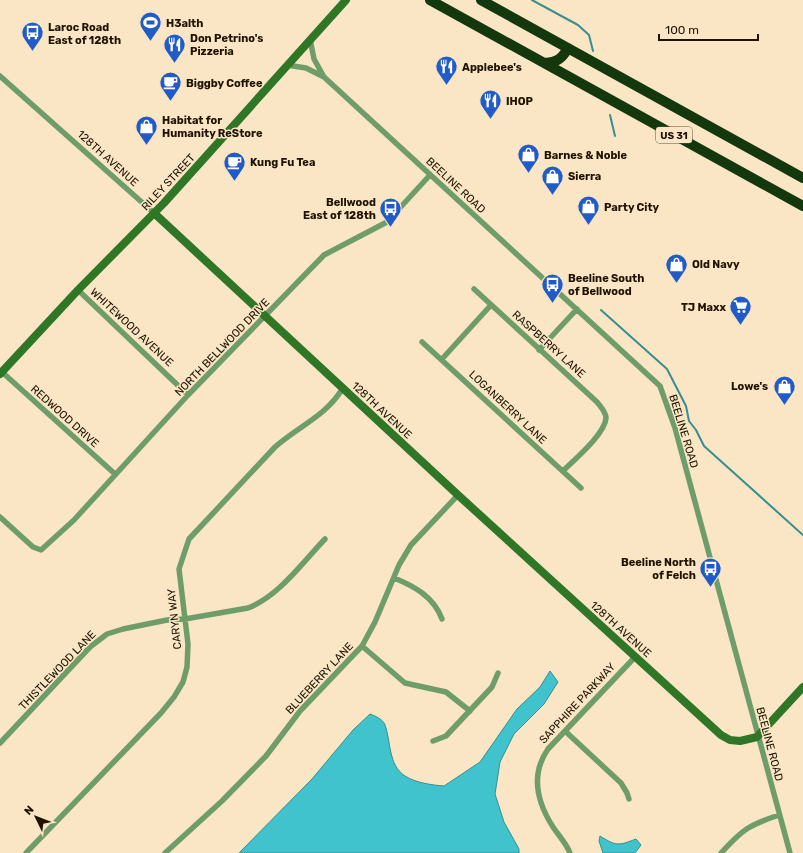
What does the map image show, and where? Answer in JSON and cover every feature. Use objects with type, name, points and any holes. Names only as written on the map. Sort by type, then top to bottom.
[{"type":"highway","name":"US 31","points":[[430,0],[803,206]]},
{"type":"highway","name":"US 31","points":[[481,0],[803,178]]},
{"type":"highway","points":[[545,63],[557,62],[561,59],[568,48]]},
{"type":"street","name":"RILEY STREET","points":[[1,373],[78,290],[154,213],[346,0]]},
{"type":"street","name":"BEELINE ROAD","points":[[310,39],[314,59],[324,77]]},
{"type":"street","name":"BEELINE ROAD","points":[[288,65],[306,68],[324,77],[660,386],[675,428],[757,737],[790,853]]},
{"type":"street","name":"128TH AVENUE","points":[[0,76],[154,213],[458,495],[721,735],[730,740],[757,737]]},
{"type":"street","name":"NORTH BELLWOOD DRIVE","points":[[0,517],[33,547],[41,550],[74,520],[188,395],[324,255],[387,222],[430,175]]},
{"type":"street","name":"RASPBERRY LANE","points":[[474,289],[597,402],[604,411],[606,417],[603,429],[563,472]]},
{"type":"street","name":"WHITEWOOD AVENUE","points":[[78,290],[188,395]]},
{"type":"street","points":[[442,359],[491,305]]},
{"type":"street","points":[[539,350],[577,309]]},
{"type":"street","name":"LOGANBERRY LANE","points":[[422,342],[581,488]]},
{"type":"street","name":"REDWOOD DRIVE","points":[[1,373],[115,474]]},
{"type":"street","name":"CARYN WAY","points":[[26,853],[174,697],[183,682],[187,667],[188,644],[180,569],[189,539],[275,447],[289,435],[328,408],[343,388]]},
{"type":"street","name":"BLUEBERRY LANE","points":[[165,853],[222,802],[266,756],[300,711],[362,646],[411,546],[458,495]]},
{"type":"street","name":"THISTLEWOOD LANE","points":[[0,743],[90,647],[107,634],[167,620],[185,619],[248,608],[258,604],[276,590],[325,539]]},
{"type":"street","points":[[394,578],[413,585],[434,604],[442,619]]},
{"type":"street","points":[[362,646],[405,682],[446,692],[470,711]]},
{"type":"street","name":"SAPPHIRE PARKWAY","points":[[570,853],[541,805],[537,783],[537,771],[543,756],[564,731],[635,657]]},
{"type":"street","points":[[433,741],[446,736],[470,711],[492,687],[498,673]]},
{"type":"street","points":[[757,737],[803,687]]},
{"type":"street","points":[[564,731],[621,783],[628,793],[629,799]]},
{"type":"street","points":[[721,853],[736,836],[750,825],[779,815]]},
{"type":"water","points":[[550,671],[558,682],[544,704],[514,734],[500,762],[495,794],[504,822],[519,849],[519,853],[239,853],[312,779],[353,730],[370,714],[383,721],[387,731],[393,759],[396,766],[405,776],[419,782],[444,786],[480,762],[517,709],[540,687]]},
{"type":"water","points":[[600,836],[617,844],[636,839],[641,845],[635,853],[603,853],[599,841]]},
{"type":"waterway","points":[[532,0],[578,25],[589,35],[593,51]]},
{"type":"waterway","points":[[610,115],[615,136]]},
{"type":"waterway","points":[[601,310],[667,369],[686,406],[689,421],[696,430],[704,446],[803,535]]},
{"type":"place","name":"H3alth","points":[[150,42]]},
{"type":"place","name":"Laroc Road East of 128th","points":[[33,52]]},
{"type":"place","name":"Don Petrino's Pizzeria","points":[[175,64]]},
{"type":"place","name":"Applebee's","points":[[447,86]]},
{"type":"place","name":"Biggby Coffee","points":[[171,102]]},
{"type":"place","name":"IHOP","points":[[491,120]]},
{"type":"place","name":"Habitat for Humanity ReStore","points":[[146,146]]},
{"type":"place","name":"Barnes & Noble","points":[[528,174]]},
{"type":"place","name":"Kung Fu Tea","points":[[235,182]]},
{"type":"place","name":"Sierra","points":[[552,196]]},
{"type":"place","name":"Party City","points":[[588,226]]},
{"type":"place","name":"Bellwood East of 128th","points":[[391,228]]},
{"type":"place","name":"Old Navy","points":[[677,284]]},
{"type":"place","name":"Beeline South of Bellwood","points":[[553,304]]},
{"type":"place","name":"TJ Maxx","points":[[741,326]]},
{"type":"place","name":"Lowe's","points":[[784,406]]},
{"type":"place","name":"Beeline North of Felch","points":[[711,588]]}]
